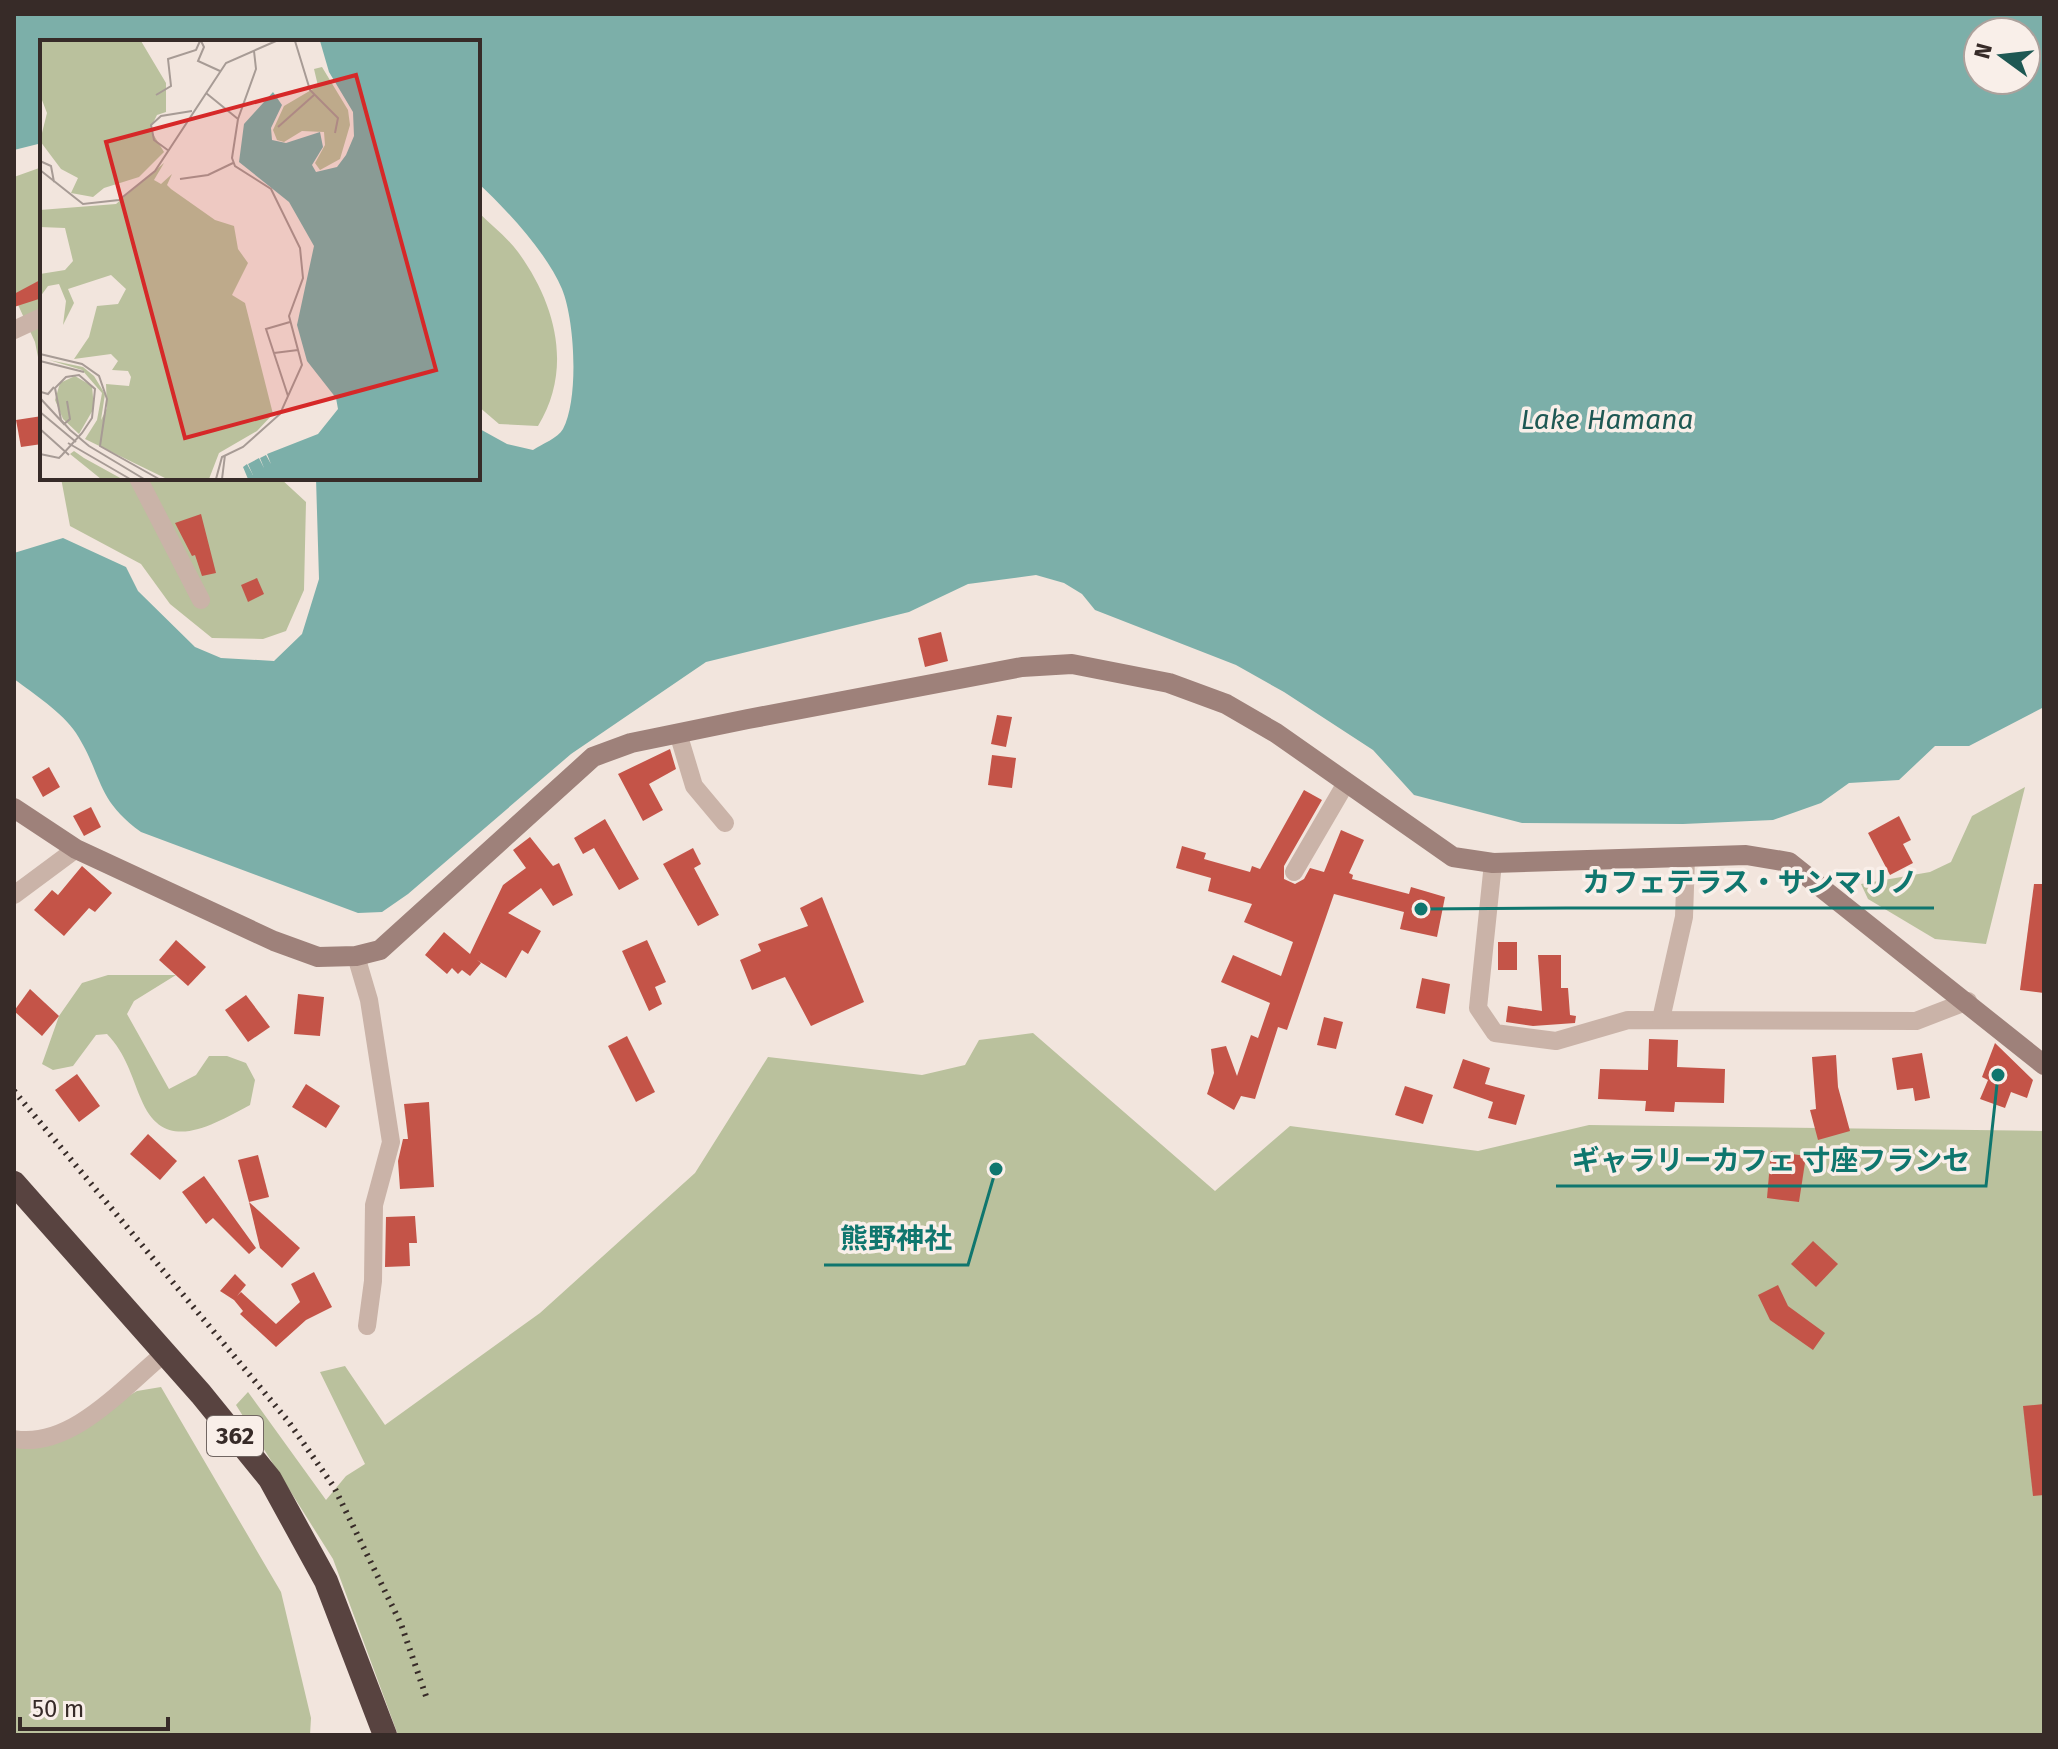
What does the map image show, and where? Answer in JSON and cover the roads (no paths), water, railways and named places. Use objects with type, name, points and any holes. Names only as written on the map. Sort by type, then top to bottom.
[{"type":"highway","name":"362","points":[[14,1183],[165,1353],[270,1479],[326,1581],[385,1735]]},
{"type":"street","points":[[14,330],[40,318]]},
{"type":"street","points":[[139,480],[201,600]]},
{"type":"street","points":[[14,808],[76,849],[274,941],[318,957],[356,956],[380,950],[593,757],[631,743],[678,733],[1022,667],[1072,664],[1169,683],[1226,704],[1276,733],[1453,857],[1493,863],[1746,855],[1789,862],[1968,1001],[2044,1065]]},
{"type":"street","points":[[678,733],[694,786],[725,823]]},
{"type":"street","points":[[1294,872],[1346,783]]},
{"type":"street","points":[[14,895],[76,849]]},
{"type":"street","points":[[1661,1019],[1684,917],[1686,858]]},
{"type":"street","points":[[1493,863],[1478,1008],[1495,1033],[1556,1041],[1628,1020],[1916,1021],[1968,1001]]},
{"type":"street","points":[[356,956],[369,1000],[391,1142],[374,1205],[373,1281],[367,1326]]},
{"type":"street","points":[[14,1439],[31,1442],[70,1430],[165,1353]]},
{"type":"water","name":"Lake Hamana","points":[[14,14],[2044,14],[2044,707],[1969,746],[1935,746],[1899,780],[1849,783],[1821,803],[1773,820],[1683,824],[1522,823],[1414,795],[1373,750],[1284,692],[1236,665],[1095,610],[1082,594],[1064,583],[1036,575],[968,584],[909,612],[706,662],[571,754],[408,894],[382,912],[358,913],[141,832],[115,809],[70,725],[14,679],[14,553],[63,538],[126,567],[138,591],[195,647],[221,658],[274,661],[302,634],[319,579],[316,480],[480,480],[480,429],[507,444],[533,450],[561,432],[568,416],[573,380],[570,320],[555,275],[513,219],[480,185],[480,40],[40,40],[40,144],[14,150]]},
{"type":"railway","points":[[14,1091],[288,1421],[334,1487],[401,1624],[427,1699]]},
{"type":"place","name":"カフェテラス・サンマリノ","points":[[1421,909]]},
{"type":"place","name":"ギャラリーカフェ 寸座フランセ","points":[[1998,1075]]},
{"type":"place","name":"熊野神社","points":[[996,1169]]}]
